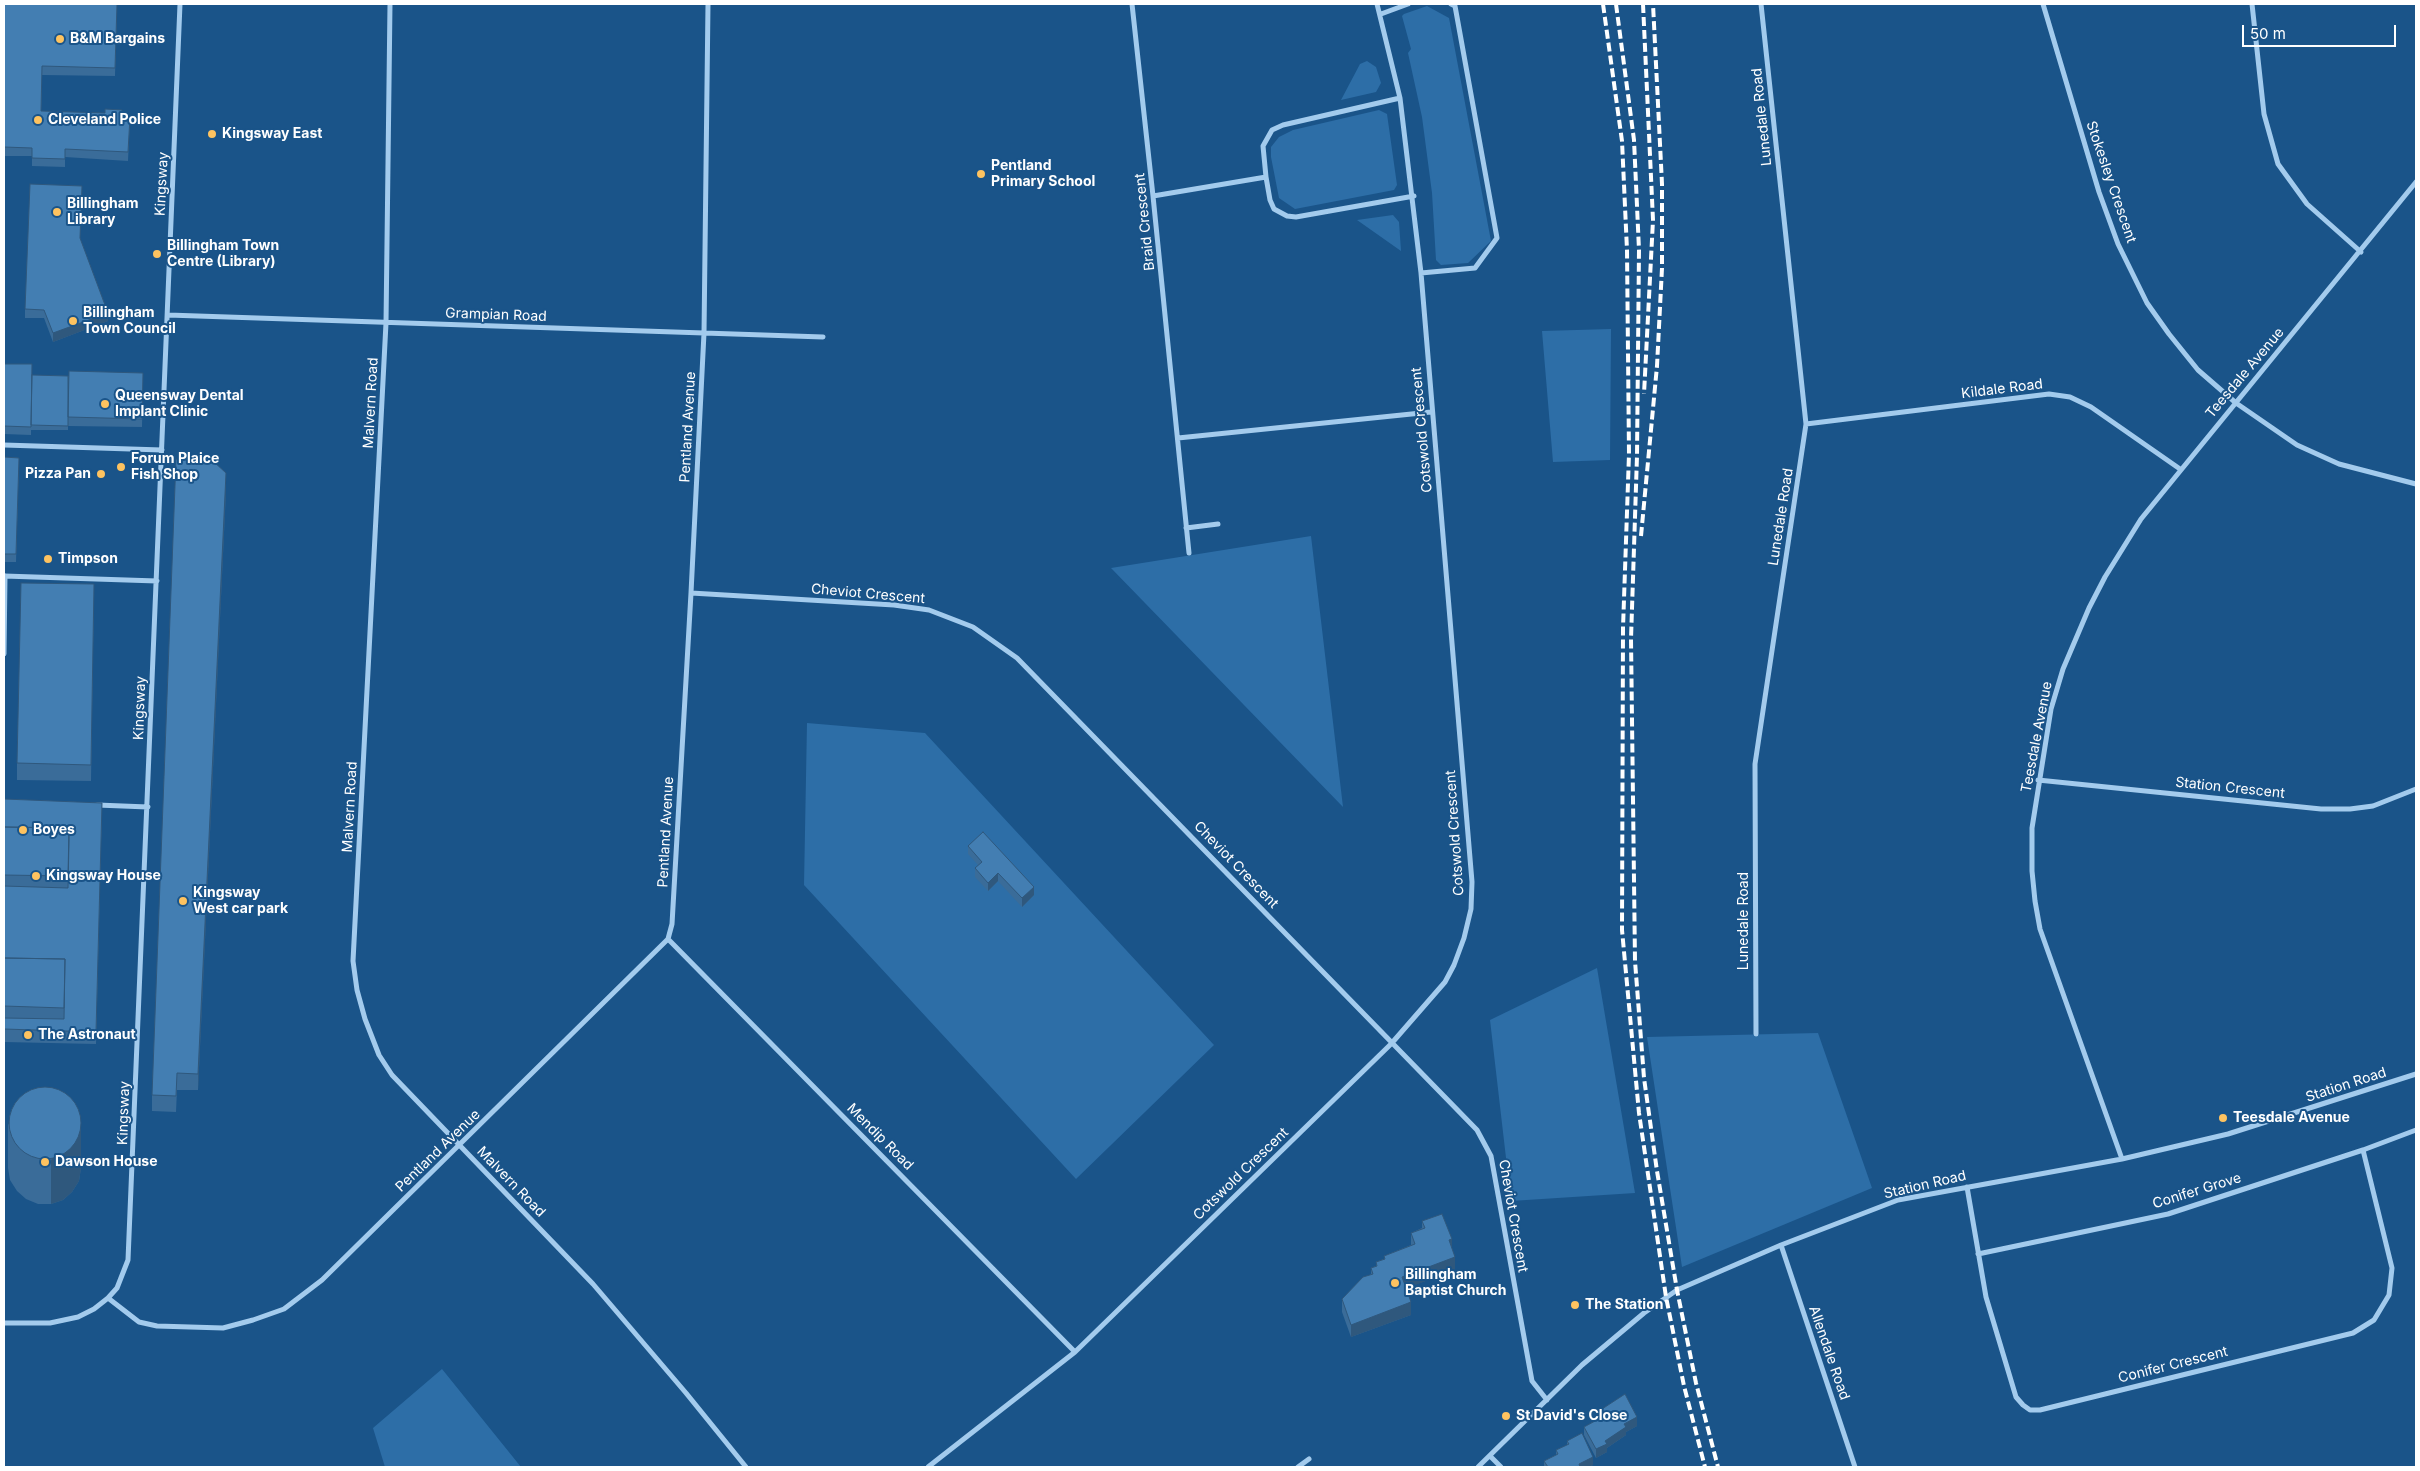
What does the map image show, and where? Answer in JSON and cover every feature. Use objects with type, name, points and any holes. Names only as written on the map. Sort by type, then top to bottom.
[{"type":"street","name":"Kingsway","points":[[4,1323],[50,1323],[78,1317],[94,1309],[117,1288],[128,1260],[180,4]]},
{"type":"street","name":"Malvern Road","points":[[390,4],[386,323],[353,961],[357,990],[365,1019],[379,1055],[392,1074],[593,1284],[686,1392],[746,1467]]},
{"type":"street","name":"Pentland Avenue","points":[[108,1298],[139,1322],[157,1326],[223,1328],[284,1309],[322,1280],[668,939],[672,924],[692,593],[704,333],[708,4]]},
{"type":"street","name":"Braid Crescent","points":[[1132,4],[1189,553]]},
{"type":"street","name":"Cotswold Crescent","points":[[928,1467],[1075,1352],[1391,1044],[1445,982],[1454,965],[1464,938],[1471,909],[1472,882],[1414,196],[1400,98],[1381,14],[1377,4]]},
{"type":"street","points":[[1381,14],[1408,4]]},
{"type":"street","points":[[1421,273],[1475,268],[1497,238],[1455,6],[1450,4]]},
{"type":"street","name":"Lunedale Road","points":[[1756,1034],[1755,764],[1806,424],[1762,4]]},
{"type":"street","name":"Stokesley Crescent","points":[[2043,4],[2099,192],[2118,244],[2146,303],[2198,370],[2236,402],[2296,445],[2339,464],[2416,484]]},
{"type":"street","points":[[2252,4],[2264,114],[2278,164],[2307,204],[2361,252]]},
{"type":"street","points":[[1400,98],[1283,124],[1272,130],[1263,146],[1266,177],[1270,200],[1274,209],[1287,216],[1296,217],[1414,196]]},
{"type":"street","points":[[1153,196],[1266,177]]},
{"type":"street","name":"Teesdale Avenue","points":[[2122,1159],[2040,929],[2032,870],[2032,828],[2038,780],[2051,709],[2063,669],[2089,608],[2105,577],[2141,518],[2361,252],[2416,182]]},
{"type":"street","name":"Grampian Road","points":[[168,315],[823,337]]},
{"type":"street","name":"Kildale Road","points":[[1806,424],[2049,394],[2070,397],[2091,408],[2180,470]]},
{"type":"street","points":[[1178,438],[1431,412]]},
{"type":"street","points":[[4,445],[162,450]]},
{"type":"street","points":[[1186,528],[1218,524]]},
{"type":"street","points":[[4,654],[4,576],[157,581]]},
{"type":"street","name":"Cheviot Crescent","points":[[692,593],[894,605],[930,610],[973,627],[1000,644],[1017,658],[1153,795],[1391,1044],[1477,1130],[1491,1156],[1532,1381],[1547,1400]]},
{"type":"street","name":"Station Crescent","points":[[2038,780],[2321,809],[2350,809],[2373,806],[2416,789]]},
{"type":"street","points":[[91,805],[148,807]]},
{"type":"street","name":"Mendip Road","points":[[668,939],[1075,1352]]},
{"type":"street","name":"Station Road","points":[[1478,1467],[1614,1336],[1666,1297],[1781,1245],[1898,1200],[2122,1159],[2228,1134],[2416,1074]]},
{"type":"street","name":"Conifer Grove","points":[[1978,1254],[2168,1214],[2363,1150],[2416,1130]]},
{"type":"street","name":"Conifer Crescent","points":[[1966,1187],[1986,1297],[2016,1397],[2030,1410],[2040,1410],[2354,1333],[2374,1320],[2388,1295],[2392,1283],[2392,1268],[2363,1150]]},
{"type":"street","name":"Allendale Road","points":[[1781,1245],[1855,1467]]},
{"type":"street","points":[[1490,1456],[1501,1467]]},
{"type":"street","points":[[1298,1467],[1309,1459]]},
{"type":"shaded area","points":[[1427,6],[1449,18],[1491,241],[1468,263],[1441,265],[1436,260],[1432,193],[1422,117],[1408,53],[1411,49],[1402,16]]},
{"type":"shaded area","points":[[1367,61],[1376,67],[1381,83],[1376,92],[1341,100],[1360,64]]},
{"type":"shaded area","points":[[1379,110],[1387,114],[1397,185],[1394,190],[1295,209],[1279,198],[1271,157],[1271,147],[1279,137],[1293,130]]},
{"type":"shaded area","points":[[1393,215],[1399,222],[1401,251],[1357,220]]},
{"type":"shaded area","points":[[1611,329],[1610,460],[1553,462],[1542,331]]},
{"type":"shaded area","points":[[1311,536],[1343,807],[1111,568]]},
{"type":"shaded area","points":[[807,723],[925,733],[1214,1045],[1076,1179],[804,885]]},
{"type":"shaded area","points":[[1597,968],[1635,1193],[1511,1201],[1490,1020]]},
{"type":"shaded area","points":[[1818,1033],[1872,1188],[1682,1267],[1647,1037]]},
{"type":"shaded area","points":[[442,1369],[521,1467],[385,1467],[373,1428]]},
{"type":"building","points":[[4,4],[117,4],[115,68],[42,66],[41,111],[105,113],[105,109],[122,110],[122,117],[130,117],[128,152],[65,149],[65,159],[32,158],[32,148],[4,147]]},
{"type":"building","points":[[30,184],[82,186],[80,238],[108,313],[53,333],[44,310],[25,309]]},
{"type":"building","points":[[4,364],[32,364],[31,427],[4,426]]},
{"type":"building","name":"Queensway Dental Implant Clinic","points":[[69,371],[143,373],[142,419],[68,417]]},
{"type":"building","points":[[32,375],[68,376],[68,426],[31,425]]},
{"type":"building","points":[[4,457],[19,458],[16,554],[4,554]]},
{"type":"building","name":"Kingsway West car park","points":[[176,459],[213,461],[226,473],[198,1074],[177,1073],[176,1096],[152,1095]]},
{"type":"building","points":[[21,583],[94,584],[91,765],[17,763]]},
{"type":"building","points":[[4,799],[102,803],[96,1032],[4,1029],[4,1018],[64,1019],[65,959],[4,958],[4,886],[68,888],[69,828],[4,827]]},
{"type":"building","points":[[4,827],[69,828],[68,876],[4,875]]},
{"type":"building","points":[[983,832],[1034,887],[1022,898],[998,873],[988,883],[975,868],[982,862],[968,846]]},
{"type":"building","points":[[4,958],[65,959],[64,1008],[4,1006]]},
{"type":"building","points":[[52,1087],[71,1097],[79,1109],[81,1123],[79,1137],[71,1149],[59,1157],[38,1159],[19,1149],[11,1137],[9,1116],[19,1097],[31,1089]]},
{"type":"building","name":"Billingham Baptist Church","points":[[1442,1214],[1452,1239],[1449,1240],[1455,1257],[1402,1277],[1411,1302],[1351,1325],[1342,1299],[1363,1277],[1373,1274],[1371,1268],[1377,1266],[1376,1262],[1385,1259],[1384,1256],[1415,1244],[1411,1233],[1425,1228],[1422,1221]]},
{"type":"building","points":[[1625,1394],[1637,1417],[1624,1424],[1626,1427],[1605,1441],[1607,1444],[1596,1449],[1584,1427],[1595,1421],[1593,1418],[1604,1412],[1602,1409]]},
{"type":"building","points":[[1582,1433],[1593,1457],[1579,1464],[1580,1467],[1548,1467],[1544,1461],[1558,1454],[1556,1450],[1569,1444],[1567,1441]]},
{"type":"railway","points":[[1603,4],[1622,141],[1627,250],[1629,454],[1623,628],[1622,930],[1639,1113],[1666,1297],[1684,1386],[1705,1467]]},
{"type":"railway","points":[[1616,4],[1634,140],[1639,250],[1637,456],[1631,639],[1635,961],[1644,1078],[1657,1171],[1677,1290],[1696,1383],[1718,1467]]},
{"type":"railway","points":[[1643,4],[1653,220],[1644,394]]},
{"type":"railway","points":[[1641,536],[1657,366],[1662,268],[1662,184],[1653,4]]},
{"type":"place","name":"B&M Bargains","points":[[60,39]]},
{"type":"place","name":"Cleveland Police","points":[[38,120]]},
{"type":"place","name":"Kingsway East","points":[[212,134]]},
{"type":"place","name":"Pentland Primary School","points":[[981,174]]},
{"type":"place","name":"Billingham Library","points":[[57,212]]},
{"type":"place","name":"Billingham Town Centre (Library)","points":[[157,254]]},
{"type":"place","name":"Billingham Town Council","points":[[73,321]]},
{"type":"place","name":"Queensway Dental Implant Clinic","points":[[105,404]]},
{"type":"place","name":"Forum Plaice Fish Shop","points":[[121,467]]},
{"type":"place","name":"Pizza Pan","points":[[101,474]]},
{"type":"place","name":"Timpson","points":[[48,559]]},
{"type":"place","name":"Boyes","points":[[23,830]]},
{"type":"place","name":"Kingsway House","points":[[36,876]]},
{"type":"place","name":"Kingsway West car park","points":[[183,901]]},
{"type":"place","name":"The Astronaut","points":[[28,1035]]},
{"type":"place","name":"Teesdale Avenue","points":[[2223,1118]]},
{"type":"place","name":"Dawson House","points":[[45,1162]]},
{"type":"place","name":"Billingham Baptist Church","points":[[1395,1283]]},
{"type":"place","name":"The Station","points":[[1575,1305]]},
{"type":"place","name":"St David's Close","points":[[1506,1416]]}]
